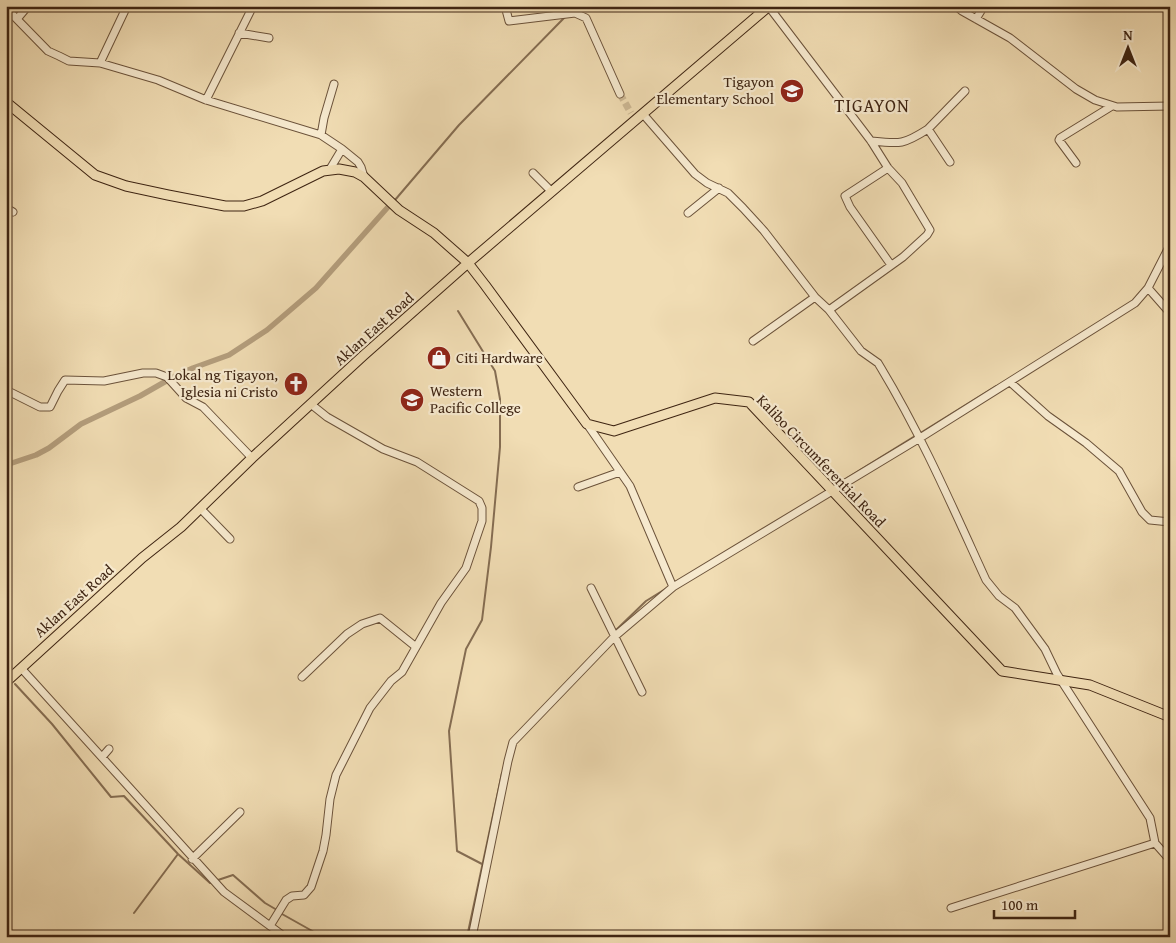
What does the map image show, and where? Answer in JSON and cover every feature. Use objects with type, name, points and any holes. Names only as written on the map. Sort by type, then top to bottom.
[{"type":"main road","name":"Aklan East Road","points":[[6,682],[142,558],[181,527],[252,458],[364,355],[633,117],[643,114],[769,6]]},
{"type":"main road","points":[[6,102],[95,174],[126,186],[168,195],[225,206],[244,206],[262,202],[311,176],[330,169],[348,169],[364,177],[399,210],[434,233],[468,263],[587,424]]},
{"type":"main road","name":"Kalibo Circumferential Road","points":[[587,424],[614,431],[715,398],[749,402],[1002,672],[1090,685],[1170,717]]},
{"type":"street","points":[[17,19],[28,6]]},
{"type":"street","points":[[100,63],[127,6]]},
{"type":"street","points":[[206,100],[253,6]]},
{"type":"street","points":[[505,6],[509,21],[575,13],[586,18],[620,94]]},
{"type":"street","points":[[565,14],[570,6]]},
{"type":"street","points":[[769,6],[871,142],[888,168],[902,184],[930,230],[903,257],[829,310]]},
{"type":"street","points":[[956,6],[1010,38],[1076,89],[1095,100],[1112,106],[1129,108],[1170,106]]},
{"type":"street","points":[[976,19],[984,6]]},
{"type":"street","points":[[6,8],[48,51],[58,56],[69,61],[100,63],[158,80],[206,100],[321,135],[342,149],[361,167],[364,177]]},
{"type":"street","points":[[240,33],[269,38]]},
{"type":"street","points":[[321,135],[334,84]]},
{"type":"street","points":[[871,142],[902,142],[910,140],[928,129],[965,91]]},
{"type":"street","points":[[1076,163],[1061,143],[1060,138],[1112,106]]},
{"type":"street","points":[[643,114],[695,174],[707,183],[728,192],[764,231],[815,297],[829,310],[861,351],[878,363],[920,438],[986,580],[999,596],[1016,608],[1045,649],[1061,680],[1150,818],[1155,842],[1170,860]]},
{"type":"street","points":[[928,129],[950,162]]},
{"type":"street","points":[[330,169],[342,149]]},
{"type":"street","points":[[888,168],[844,196],[891,265]]},
{"type":"street","points":[[533,173],[551,191]]},
{"type":"street","points":[[688,213],[719,188]]},
{"type":"street","points":[[472,937],[513,742],[614,636],[674,587],[920,438],[1135,302],[1148,288],[1170,245]]},
{"type":"street","points":[[1148,288],[1170,313]]},
{"type":"street","points":[[753,341],[815,297]]},
{"type":"street","points":[[6,390],[40,407],[50,407],[65,380],[104,381],[130,375],[156,373],[167,377],[186,398],[203,407],[252,458]]},
{"type":"street","points":[[1010,382],[1048,416],[1120,471],[1142,512],[1150,520],[1170,522]]},
{"type":"street","points":[[270,926],[286,900],[292,896],[304,895],[311,887],[325,843],[330,799],[336,775],[370,708],[391,681],[402,672],[441,603],[466,568],[482,521],[482,508],[479,501],[417,462],[383,448],[327,418],[312,404]]},
{"type":"street","points":[[587,424],[630,486],[674,587]]},
{"type":"street","points":[[578,487],[620,472]]},
{"type":"street","points":[[200,508],[230,539]]},
{"type":"street","points":[[591,588],[642,692]]},
{"type":"street","points":[[302,677],[347,634],[362,624],[380,618],[416,647]]},
{"type":"street","points":[[21,668],[192,859],[224,892],[285,937]]},
{"type":"street","points":[[102,757],[109,749]]},
{"type":"street","points":[[192,859],[240,812]]},
{"type":"street","points":[[951,908],[1155,842]]},
{"type":"waterway","points":[[569,10],[573,6]]},
{"type":"waterway","points":[[879,6],[886,6]]},
{"type":"waterway","points":[[395,200],[459,125],[565,17]]},
{"type":"waterway","points":[[171,378],[229,355],[267,330],[316,288],[388,207]]},
{"type":"waterway","points":[[458,311],[495,371],[500,399],[500,447],[482,620],[466,649],[449,731],[457,851],[482,864]]},
{"type":"waterway","points":[[6,465],[36,455],[49,448],[81,424],[140,396],[168,380]]},
{"type":"waterway","points":[[922,432],[996,386]]},
{"type":"waterway","points":[[839,483],[915,436]]},
{"type":"waterway","points":[[615,631],[646,601],[667,588]]},
{"type":"waterway","points":[[15,684],[52,724],[111,797],[124,796],[178,854],[210,883],[212,882]]},
{"type":"waterway","points":[[467,937],[502,773]]},
{"type":"waterway","points":[[134,913],[178,854]]},
{"type":"waterway","points":[[218,880],[233,875],[265,903],[277,910]]},
{"type":"waterway","points":[[282,914],[323,937]]},
{"type":"tunnel","points":[[620,94],[631,113]]},
{"type":"place","name":"Tigayon Elementary School","points":[[792,91]]},
{"type":"place","name":"Citi Hardware","points":[[439,358]]},
{"type":"place","name":"Lokal ng Tigayon, Iglesia ni Cristo","points":[[296,384]]},
{"type":"place","name":"Western Pacific College","points":[[412,400]]},
{"type":"district","name":"TIGAYON","points":[[872,106]]}]
